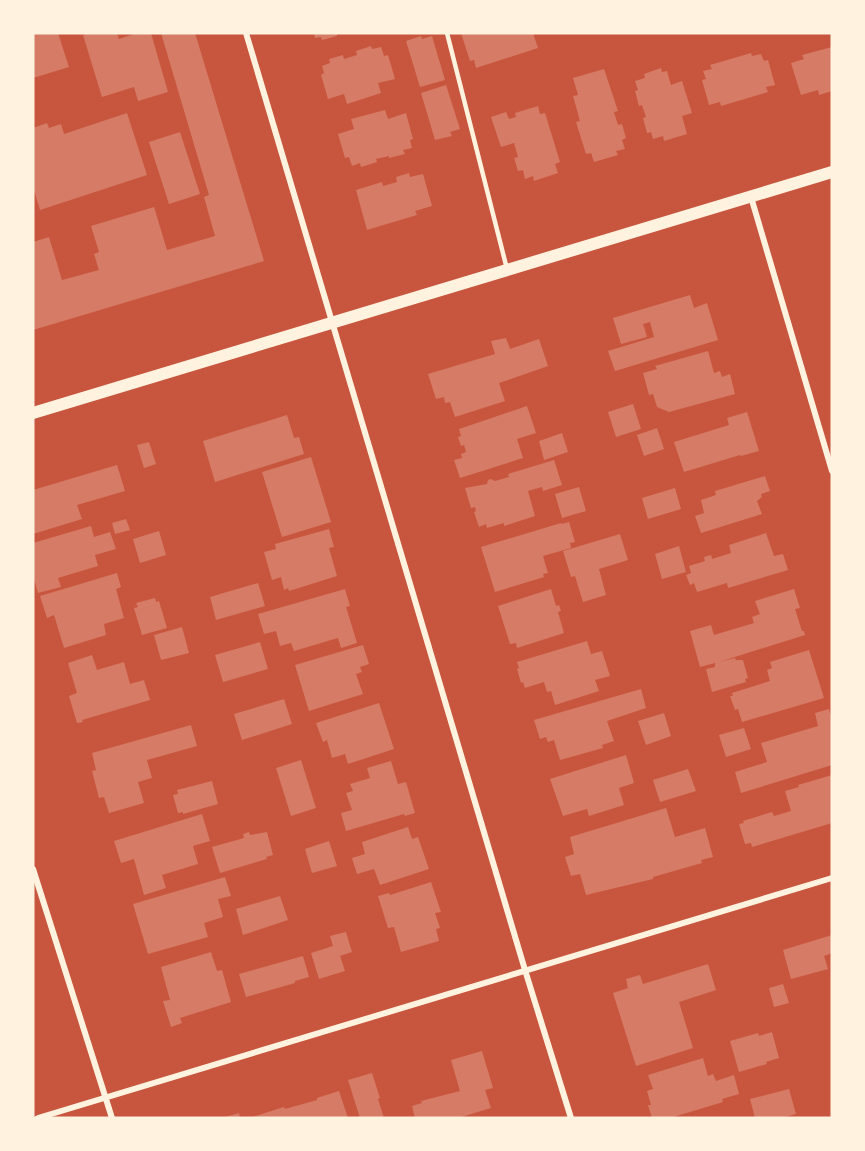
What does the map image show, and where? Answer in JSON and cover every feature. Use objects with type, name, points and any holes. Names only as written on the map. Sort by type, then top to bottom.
[{"type":"main road","points":[[33,413],[832,172]]},
{"type":"street","points":[[246,33],[571,1118]]},
{"type":"street","points":[[751,196],[832,471]]},
{"type":"street","points":[[33,869],[112,1118]]},
{"type":"street","points":[[38,1118],[832,878]]},
{"type":"lane","points":[[447,33],[507,270]]},
{"type":"building","points":[[33,33],[58,33],[69,67],[33,78]]},
{"type":"building","points":[[117,33],[119,39],[137,33],[151,33],[168,92],[138,101],[134,87],[102,97],[83,35]]},
{"type":"building","points":[[161,33],[195,33],[264,261],[33,330],[33,242],[49,237],[62,280],[99,270],[94,254],[99,252],[91,226],[154,207],[167,250],[215,236],[204,197],[209,195]]},
{"type":"building","points":[[314,33],[337,33],[337,36],[322,40],[321,37],[315,38]]},
{"type":"building","points":[[461,33],[533,33],[538,48],[476,68],[474,60],[470,61]]},
{"type":"building","points":[[421,36],[422,39],[432,36],[445,80],[420,87],[406,41]]},
{"type":"building","points":[[371,46],[372,49],[381,47],[384,56],[388,55],[395,79],[378,83],[381,93],[347,104],[344,94],[328,99],[321,75],[324,73],[322,66],[330,63],[329,59],[343,55],[344,59],[357,55],[356,51]]},
{"type":"building","points":[[832,47],[832,91],[819,95],[818,90],[801,95],[791,63],[804,59],[802,55]]},
{"type":"building","points":[[751,53],[752,56],[761,54],[764,61],[768,60],[775,85],[766,87],[768,92],[721,106],[720,102],[709,105],[702,80],[706,79],[703,71],[712,69],[710,65]]},
{"type":"building","points":[[661,68],[662,72],[667,71],[671,85],[682,81],[692,113],[682,116],[687,134],[664,141],[663,136],[653,139],[651,132],[647,133],[643,118],[646,117],[642,105],[639,106],[635,91],[638,90],[635,81],[645,78],[644,74]]},
{"type":"building","points":[[604,69],[618,111],[614,112],[618,125],[622,124],[626,138],[622,140],[625,149],[616,151],[618,155],[594,162],[591,153],[586,154],[576,122],[580,121],[573,96],[578,95],[573,78]]},
{"type":"building","points":[[446,85],[460,129],[450,132],[452,136],[435,140],[421,93]]},
{"type":"building","points":[[538,106],[540,114],[545,113],[560,162],[555,164],[558,173],[534,181],[533,176],[525,179],[523,170],[518,171],[514,158],[518,157],[514,143],[501,147],[491,117],[506,112],[509,119],[516,117],[515,113]]},
{"type":"building","points":[[385,110],[388,119],[406,113],[413,139],[410,140],[412,148],[403,150],[405,154],[376,159],[377,162],[361,167],[360,163],[352,166],[349,157],[345,158],[338,134],[354,129],[351,119]]},
{"type":"building","points":[[127,113],[147,175],[40,210],[33,187],[33,128],[47,123],[49,128],[61,124],[64,134]]},
{"type":"building","points":[[180,132],[200,194],[169,204],[149,142]]},
{"type":"building","points":[[409,173],[410,177],[423,174],[432,206],[415,211],[417,215],[367,230],[356,190],[382,182],[383,186],[397,182],[396,177]]},
{"type":"building","points":[[690,295],[694,308],[707,303],[718,340],[615,371],[608,351],[654,337],[650,322],[643,324],[647,337],[621,344],[613,318]]},
{"type":"building","points":[[506,338],[510,349],[539,339],[548,366],[499,383],[505,401],[455,417],[450,402],[445,403],[444,397],[436,399],[428,374],[495,354],[491,341]]},
{"type":"building","points":[[708,351],[714,373],[720,371],[722,377],[730,374],[735,394],[669,412],[657,407],[653,394],[649,395],[643,373],[657,369],[655,366]]},
{"type":"building","points":[[633,404],[641,429],[616,437],[608,412]]},
{"type":"building","points":[[527,406],[536,433],[517,439],[523,458],[460,478],[454,460],[462,458],[461,454],[466,452],[458,437],[461,436],[459,429]]},
{"type":"building","points":[[747,412],[759,451],[684,472],[674,442],[729,425],[727,418]]},
{"type":"building","points":[[287,415],[294,438],[299,437],[304,454],[215,482],[203,441]]},
{"type":"building","points":[[657,428],[664,449],[644,456],[637,435]]},
{"type":"building","points":[[562,433],[568,452],[544,460],[539,441]]},
{"type":"building","points":[[149,442],[156,464],[144,468],[137,445]]},
{"type":"building","points":[[311,457],[331,522],[282,537],[262,472]]},
{"type":"building","points":[[554,460],[562,485],[543,491],[542,487],[528,491],[535,516],[504,526],[504,523],[487,528],[486,524],[479,527],[474,512],[475,507],[471,508],[465,488],[487,484],[488,480],[495,481],[509,477],[508,474]]},
{"type":"building","points":[[117,465],[125,491],[77,505],[82,519],[33,534],[33,490]]},
{"type":"building","points":[[765,476],[770,491],[761,494],[762,497],[757,501],[762,514],[701,533],[695,516],[704,513],[701,500],[716,495],[715,491]]},
{"type":"building","points":[[579,487],[586,511],[562,518],[555,494]]},
{"type":"building","points":[[675,488],[681,509],[648,519],[642,498]]},
{"type":"building","points":[[126,519],[130,530],[115,534],[112,523]]},
{"type":"building","points":[[569,522],[575,542],[570,543],[571,548],[543,556],[548,573],[543,574],[544,577],[495,592],[481,547]]},
{"type":"building","points":[[91,526],[94,537],[110,532],[116,549],[95,555],[98,566],[58,578],[61,587],[38,593],[33,575],[33,543]]},
{"type":"building","points":[[329,529],[334,547],[329,548],[337,576],[289,591],[288,588],[284,590],[281,577],[272,580],[264,552],[276,549],[275,544]]},
{"type":"building","points":[[159,531],[166,555],[140,563],[133,539]]},
{"type":"building","points":[[766,533],[774,556],[783,554],[788,570],[728,588],[727,583],[697,592],[694,583],[690,585],[686,575],[691,573],[689,566],[705,561],[704,557],[711,555],[712,559],[731,553],[729,545]]},
{"type":"building","points":[[620,534],[628,560],[599,569],[606,595],[583,602],[575,576],[571,577],[563,551]]},
{"type":"building","points":[[679,546],[686,572],[662,579],[655,554]]},
{"type":"building","points":[[117,573],[121,587],[116,589],[124,618],[104,624],[106,635],[64,648],[54,615],[47,618],[40,596]]},
{"type":"building","points":[[258,583],[265,606],[216,620],[210,597]]},
{"type":"building","points":[[345,589],[350,606],[346,607],[357,643],[341,648],[338,638],[294,651],[291,643],[280,646],[276,631],[264,634],[258,614]]},
{"type":"building","points":[[551,589],[556,606],[559,605],[561,611],[558,612],[564,633],[517,648],[516,643],[510,644],[498,606]]},
{"type":"building","points":[[794,589],[800,608],[795,609],[805,635],[719,662],[735,658],[743,660],[748,678],[745,679],[746,682],[712,692],[706,669],[715,667],[715,663],[700,667],[690,631],[711,625],[714,635],[754,623],[752,617],[760,614],[755,601]]},
{"type":"building","points":[[155,598],[156,602],[159,601],[167,628],[142,635],[134,608],[138,607],[136,603]]},
{"type":"building","points":[[182,627],[189,653],[161,660],[154,635]]},
{"type":"building","points":[[587,641],[591,654],[602,651],[610,676],[595,680],[599,691],[555,705],[551,691],[547,692],[544,682],[525,688],[523,682],[521,683],[517,662]]},
{"type":"building","points":[[260,642],[268,669],[223,682],[215,655]]},
{"type":"building","points":[[363,645],[369,664],[360,667],[362,672],[356,674],[363,694],[309,711],[295,665]]},
{"type":"building","points":[[809,650],[824,698],[742,722],[738,709],[735,710],[730,696],[733,696],[732,693],[770,681],[767,670],[772,668],[770,662]]},
{"type":"building","points":[[92,655],[97,670],[124,662],[130,684],[144,680],[150,700],[77,723],[69,696],[77,693],[68,663]]},
{"type":"building","points":[[641,689],[646,708],[607,721],[614,741],[602,745],[603,748],[560,760],[554,740],[548,742],[546,737],[540,739],[534,720]]},
{"type":"building","points":[[284,699],[292,724],[242,740],[234,714]]},
{"type":"building","points":[[379,703],[394,749],[348,764],[345,754],[332,758],[327,740],[323,742],[316,723]]},
{"type":"building","points":[[829,709],[832,719],[832,765],[741,793],[735,772],[767,762],[761,743],[818,726],[815,713]]},
{"type":"building","points":[[664,713],[671,736],[646,745],[638,721]]},
{"type":"building","points":[[191,725],[197,746],[147,760],[152,778],[138,782],[144,803],[109,813],[104,797],[99,798],[92,771],[96,770],[92,753]]},
{"type":"building","points":[[744,728],[751,749],[726,757],[719,735]]},
{"type":"building","points":[[626,755],[634,783],[619,788],[624,805],[589,816],[587,809],[563,816],[550,779]]},
{"type":"building","points":[[301,760],[316,808],[291,816],[276,768]]},
{"type":"building","points":[[391,761],[398,784],[406,782],[415,813],[405,816],[404,814],[346,831],[341,813],[352,810],[346,793],[353,791],[350,784],[370,778],[367,768]]},
{"type":"building","points":[[688,769],[696,791],[660,802],[653,780]]},
{"type":"building","points":[[832,775],[832,823],[752,847],[751,843],[745,844],[739,824],[772,812],[774,816],[791,811],[785,791]]},
{"type":"building","points":[[212,781],[218,804],[183,814],[183,812],[178,813],[173,795],[178,794],[177,790]]},
{"type":"building","points":[[666,808],[675,837],[705,828],[713,857],[701,860],[702,863],[653,877],[653,879],[586,895],[580,874],[571,876],[565,857],[574,854],[570,837]]},
{"type":"building","points":[[202,814],[210,841],[193,846],[198,864],[162,875],[166,888],[144,895],[134,859],[121,863],[114,841]]},
{"type":"building","points":[[408,827],[412,839],[418,837],[429,869],[380,885],[374,869],[357,874],[352,858],[365,854],[362,842]]},
{"type":"building","points":[[249,832],[250,835],[267,832],[273,855],[266,857],[267,859],[220,873],[212,847],[244,838],[243,834]]},
{"type":"building","points":[[329,841],[337,866],[312,873],[305,849]]},
{"type":"building","points":[[225,877],[231,896],[218,899],[223,917],[204,923],[208,937],[148,954],[133,904]]},
{"type":"building","points":[[431,882],[441,912],[435,913],[440,928],[436,929],[439,941],[401,952],[394,927],[388,928],[378,896],[389,893],[390,895]]},
{"type":"building","points":[[280,896],[288,920],[243,935],[236,909]]},
{"type":"building","points":[[346,932],[352,952],[340,956],[345,971],[319,979],[311,953],[333,946],[330,936]]},
{"type":"building","points":[[832,935],[832,953],[824,956],[828,969],[791,979],[783,950]]},
{"type":"building","points":[[211,952],[217,971],[222,970],[231,1002],[180,1018],[182,1023],[171,1027],[163,1001],[170,1000],[161,967]]},
{"type":"building","points":[[303,956],[309,977],[246,997],[239,974]]},
{"type":"building","points":[[708,964],[716,990],[679,1002],[693,1048],[636,1066],[613,993],[628,988],[626,979],[640,975],[643,984]]},
{"type":"building","points":[[783,984],[789,1003],[774,1007],[769,988]]},
{"type":"building","points":[[772,1032],[779,1058],[739,1072],[730,1041],[758,1033],[759,1036]]},
{"type":"building","points":[[482,1051],[493,1088],[485,1090],[491,1108],[458,1118],[415,1118],[412,1106],[422,1103],[421,1101],[460,1091],[451,1060]]},
{"type":"building","points":[[703,1058],[708,1076],[713,1074],[716,1081],[734,1075],[739,1094],[722,1099],[723,1102],[670,1118],[652,1118],[647,1091],[653,1089],[648,1075]]},
{"type":"building","points":[[372,1073],[384,1118],[360,1118],[348,1080]]},
{"type":"building","points":[[789,1089],[796,1114],[781,1118],[755,1118],[750,1099]]},
{"type":"building","points":[[339,1091],[348,1118],[249,1118],[317,1100],[317,1098]]},
{"type":"building","points":[[239,1113],[240,1118],[225,1118],[225,1117]]}]
